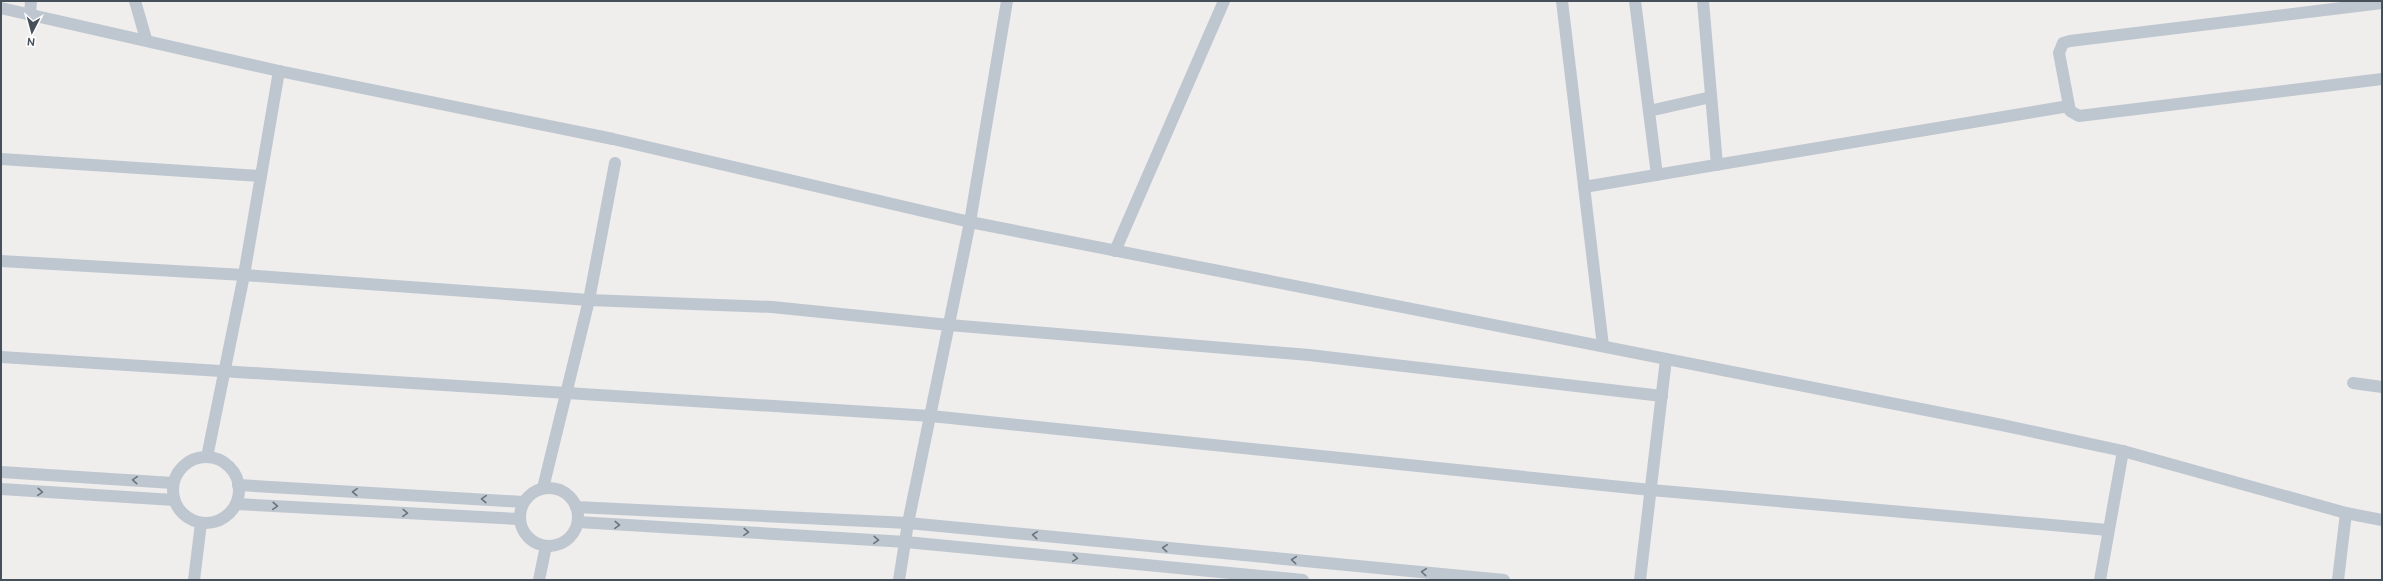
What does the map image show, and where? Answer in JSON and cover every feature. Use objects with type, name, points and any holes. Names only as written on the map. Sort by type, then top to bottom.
[{"type":"street","points":[[30,14],[31,1]]},
{"type":"street","points":[[136,1],[146,39]]},
{"type":"street","points":[[899,580],[908,523],[970,222],[1007,1]]},
{"type":"street","points":[[1115,251],[1224,1]]},
{"type":"street","points":[[1562,1],[1603,346]]},
{"type":"street","points":[[1635,1],[1657,175]]},
{"type":"street","points":[[1703,1],[1717,165]]},
{"type":"street","points":[[2382,4],[2064,43],[2059,53],[2070,111],[2079,116],[2382,79]]},
{"type":"street","points":[[1,8],[146,39],[279,71],[613,139],[970,222],[1989,422],[2123,451],[2346,514],[2382,520]]},
{"type":"street","points":[[207,457],[244,275],[279,71]]},
{"type":"street","points":[[1649,111],[1711,97]]},
{"type":"street","points":[[1584,187],[2069,106]]},
{"type":"street","points":[[1,159],[260,176]]},
{"type":"street","points":[[543,488],[568,392],[589,300],[615,163]]},
{"type":"street","points":[[1,261],[244,275],[589,300],[772,307],[949,326],[1309,354],[1662,396]]},
{"type":"street","points":[[1,357],[225,370],[931,416],[1651,490],[2108,530]]},
{"type":"street","points":[[1640,580],[1666,359]]},
{"type":"street","points":[[2353,383],[2382,387]]},
{"type":"street","points":[[2100,580],[2123,451]]},
{"type":"street","points":[[207,457],[218,460],[228,466],[235,474],[238,485],[236,504],[232,511],[218,521],[201,523],[184,516],[174,500],[174,483],[178,472],[186,464],[196,459],[207,457]]},
{"type":"street","points":[[1,472],[174,483]]},
{"type":"street","points":[[238,485],[523,502]]},
{"type":"street","points":[[551,487],[567,493],[576,507],[578,522],[574,532],[566,540],[556,545],[546,546],[531,540],[521,527],[519,519],[523,502],[532,493],[543,488],[551,487]]},
{"type":"street","points":[[1,489],[174,500]]},
{"type":"street","points":[[236,504],[519,519]]},
{"type":"street","points":[[576,507],[908,523],[1504,580]]},
{"type":"street","points":[[2338,580],[2346,514]]},
{"type":"street","points":[[578,522],[906,542],[1303,580]]},
{"type":"street","points":[[194,580],[201,523]]},
{"type":"street","points":[[539,580],[546,546]]}]
